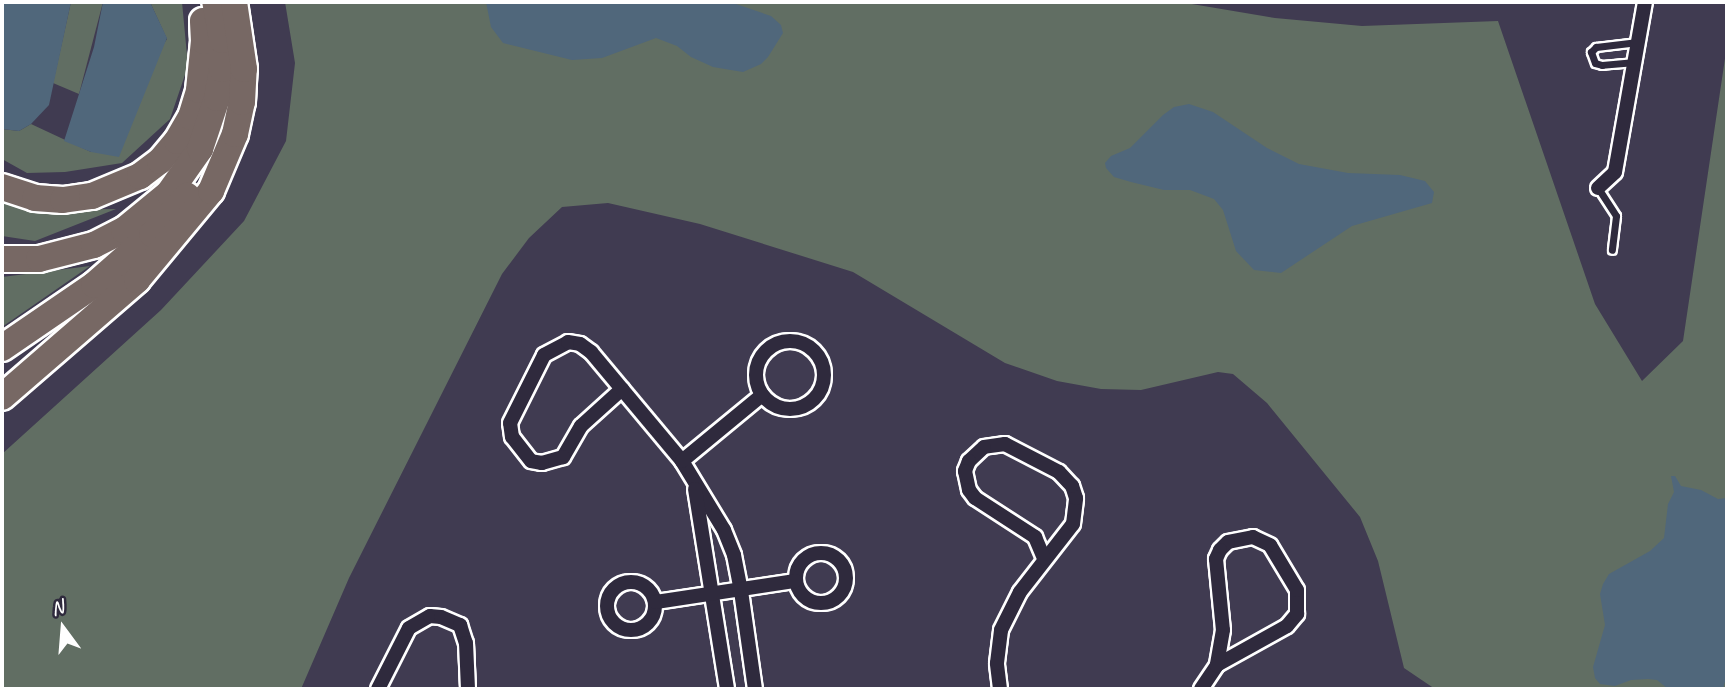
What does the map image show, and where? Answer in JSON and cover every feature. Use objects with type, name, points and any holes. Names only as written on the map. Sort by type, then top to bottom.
[{"type":"highway","points":[[2,187],[35,198],[63,200],[92,196],[140,176],[160,161],[177,141],[191,117],[199,90],[204,41],[199,2]]},
{"type":"highway","points":[[2,259],[39,259],[94,245],[124,230],[169,193],[200,149],[217,99],[228,2]]},
{"type":"highway","points":[[2,348],[94,285],[124,260],[178,208],[200,180],[215,155],[235,99],[239,49],[228,2]]},
{"type":"highway","points":[[2,397],[137,280],[211,191],[235,134],[242,102],[244,69],[228,2]]},
{"type":"street","points":[[1598,188],[1615,172],[1645,2]]},
{"type":"street","points":[[794,340],[807,344],[817,352],[824,365],[825,378],[821,391],[813,401],[800,408],[787,409],[774,405],[762,395],[755,371],[768,348],[780,341],[794,340]]},
{"type":"street","points":[[622,389],[581,426],[563,457],[542,463],[531,461],[512,437],[510,423],[544,355],[555,346],[568,342],[580,344],[591,352],[622,389],[682,461],[694,485],[724,530],[734,555],[727,593],[727,689]]},
{"type":"street","points":[[682,461],[762,395]]},
{"type":"street","points":[[1000,689],[997,663],[1001,630],[1020,592],[1073,524],[1076,498],[1072,486],[1059,472],[1005,444],[984,447],[969,461],[965,471],[969,490],[975,498],[1035,537],[1044,558]]},
{"type":"street","points":[[694,485],[755,689]]},
{"type":"street","points":[[1200,689],[1217,665],[1287,626],[1297,614],[1297,590],[1270,545],[1253,537],[1228,542],[1216,559],[1223,630],[1217,665]]},
{"type":"street","points":[[656,602],[795,581]]},
{"type":"street","points":[[379,689],[409,628],[430,616],[441,617],[460,625],[466,643],[468,689]]},
{"type":"lane","points":[[1635,62],[1602,65],[1595,63],[1591,52],[1596,47],[1638,42]]},
{"type":"lane","points":[[1598,188],[1616,216],[1612,250]]},
{"type":"green space","points":[[71,2],[103,2],[79,94],[53,83]]},
{"type":"green space","points":[[150,2],[182,2],[188,66],[170,119],[122,163],[65,172],[27,173],[2,159],[2,129],[19,131],[31,124],[91,152],[167,39]]},
{"type":"green space","points":[[285,2],[1180,2],[1275,18],[1362,26],[1498,21],[1595,304],[1642,381],[1683,341],[1727,45],[1727,689],[1435,689],[1404,668],[1378,561],[1360,517],[1267,403],[1233,374],[1218,372],[1141,390],[1101,389],[1057,381],[1005,363],[853,272],[700,224],[608,203],[562,207],[529,238],[502,274],[349,578],[301,689],[2,689],[2,454],[161,310],[244,221],[286,141],[295,63]]},
{"type":"green space","points":[[2,195],[42,210],[116,209],[35,241],[2,236]]},
{"type":"green space","points":[[90,266],[2,327],[2,277]]},
{"type":"water","points":[[2,2],[71,2],[49,105],[31,124],[19,131],[2,129]]},
{"type":"water","points":[[103,2],[150,2],[167,38],[119,157],[91,152],[64,141],[94,47]]},
{"type":"water","points":[[486,2],[730,2],[771,16],[781,25],[783,33],[761,64],[743,72],[713,67],[691,57],[677,46],[656,38],[602,58],[572,60],[503,43],[491,27]]},
{"type":"water","points":[[1189,104],[1213,112],[1267,148],[1299,164],[1348,173],[1400,175],[1425,181],[1434,192],[1432,203],[1352,226],[1281,273],[1254,270],[1236,251],[1223,210],[1214,199],[1190,190],[1164,190],[1131,182],[1114,177],[1106,168],[1105,163],[1111,156],[1130,148],[1163,115],[1174,107]]},
{"type":"water","points":[[1671,476],[1675,476],[1681,486],[1701,490],[1718,499],[1727,498],[1727,674],[1723,689],[1668,689],[1657,680],[1648,679],[1631,680],[1615,686],[1600,684],[1595,678],[1593,667],[1605,625],[1600,594],[1603,584],[1609,574],[1650,551],[1664,538],[1668,504],[1674,492]]}]
